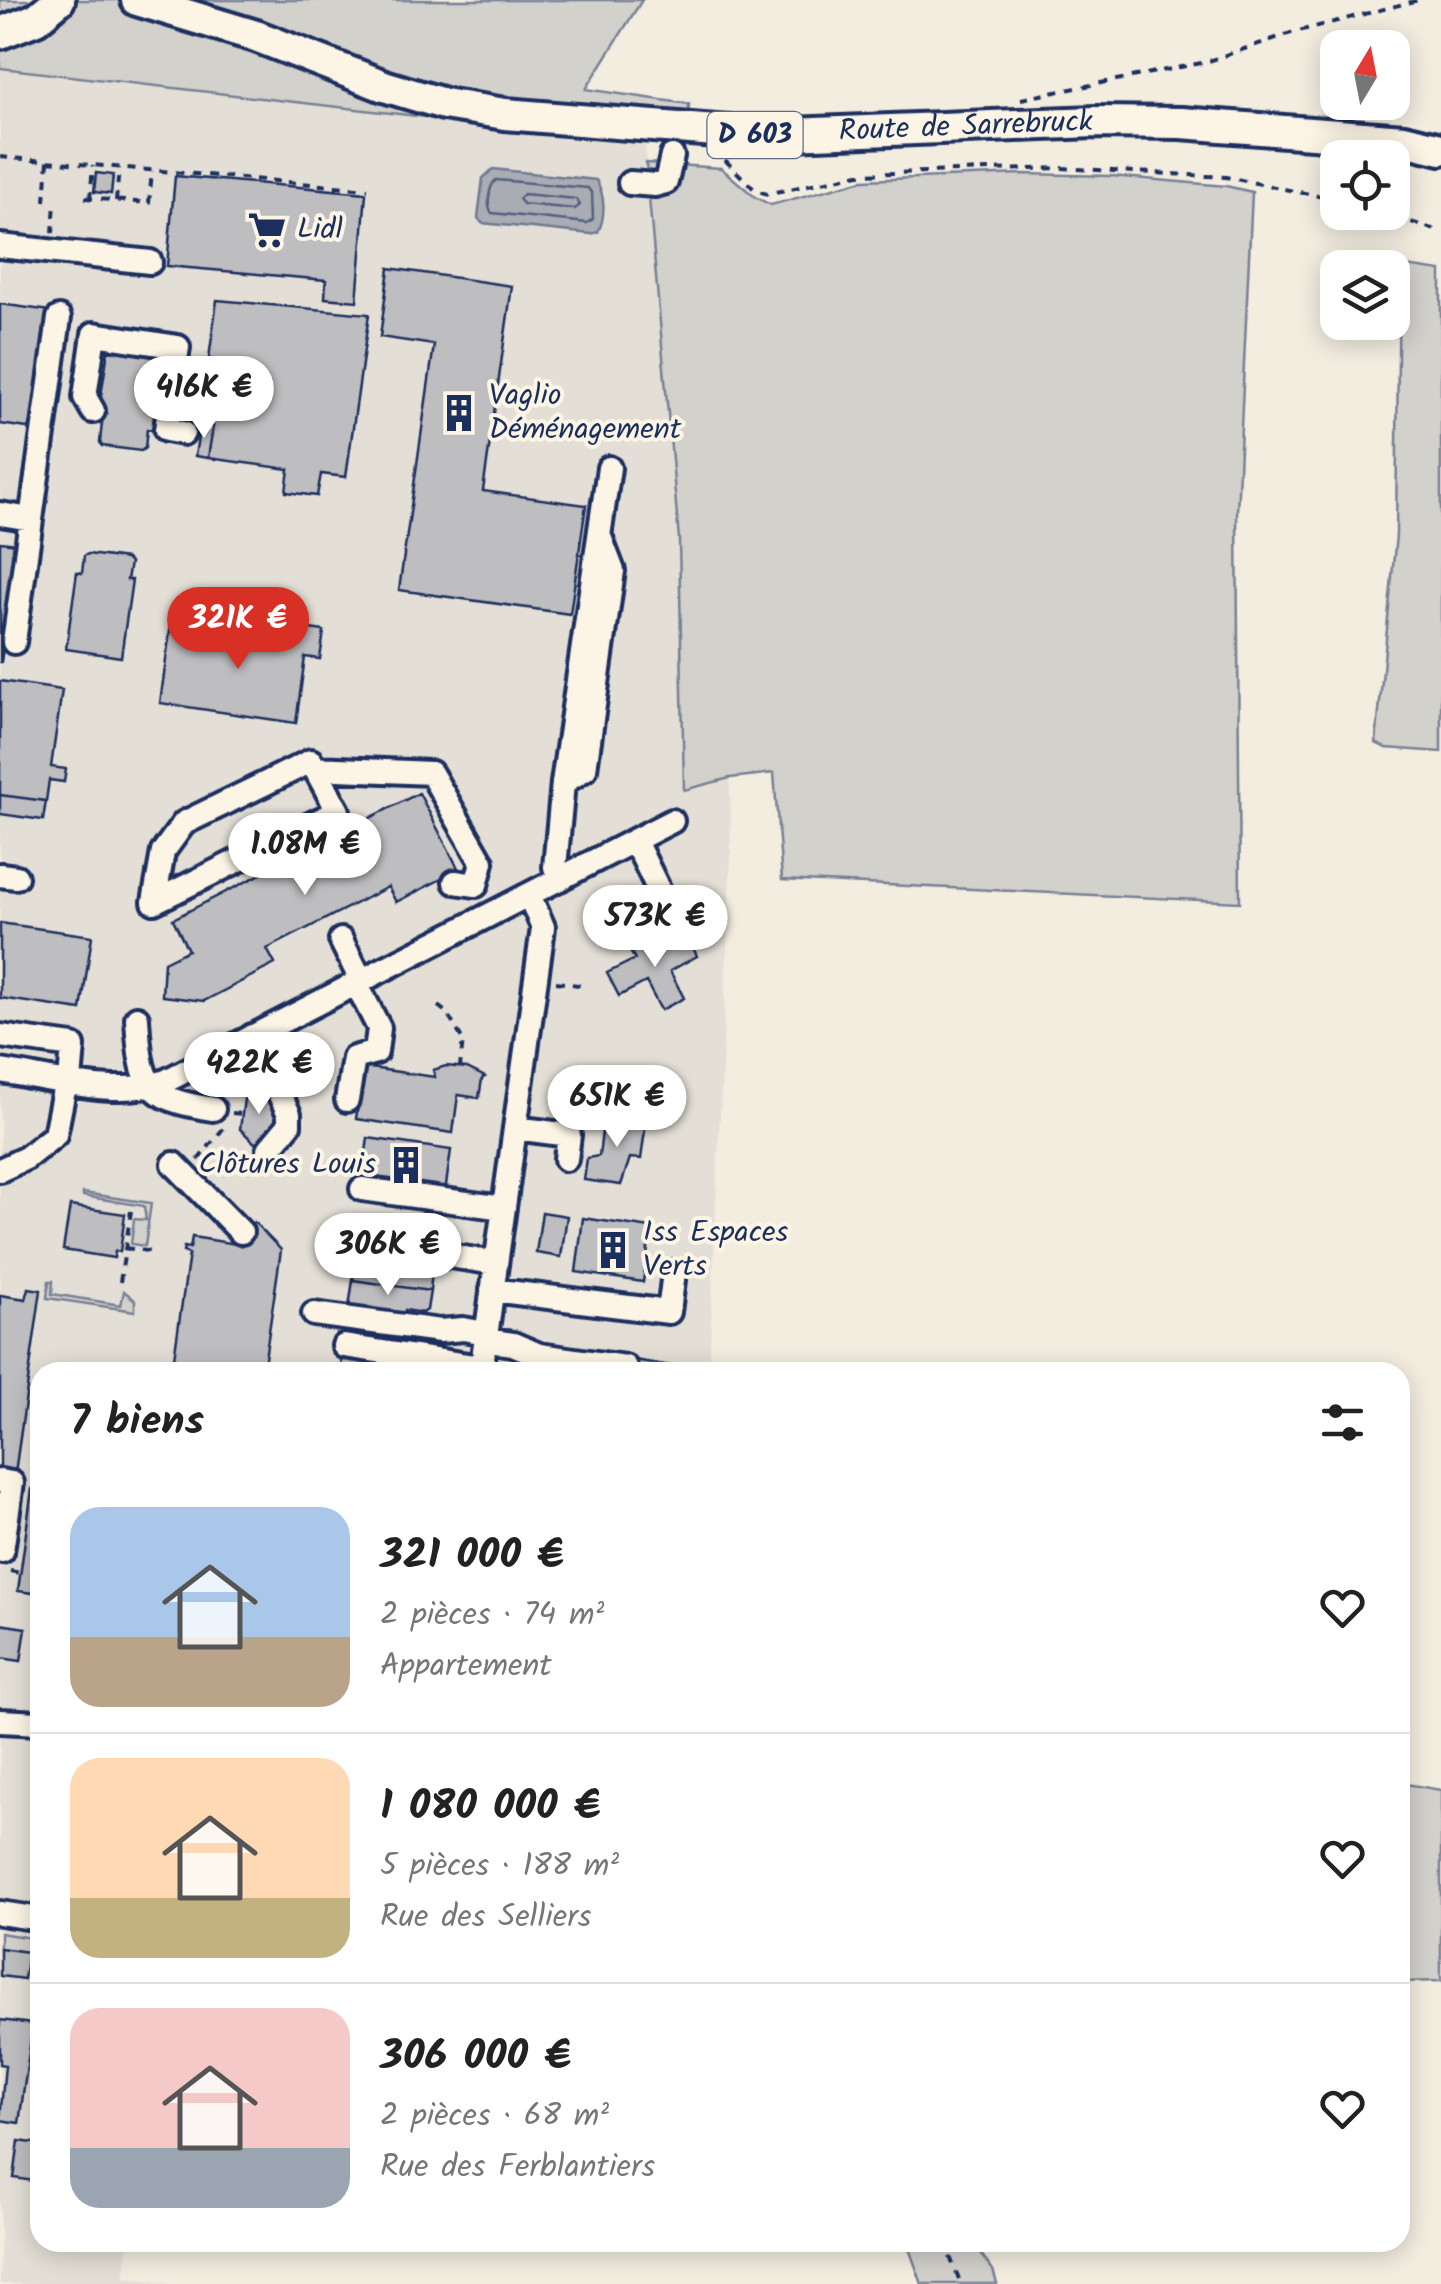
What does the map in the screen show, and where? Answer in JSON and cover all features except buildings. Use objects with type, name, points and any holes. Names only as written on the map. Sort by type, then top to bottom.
[{"type":"main road","points":[[0,33],[36,19],[59,0]]},
{"type":"main road","name":"Route de Sarrebruck","points":[[137,0],[256,36],[384,86],[444,104],[602,124],[765,135],[1095,122],[1268,127],[1404,140],[1441,149]]},
{"type":"main road","name":"Route de Sarrebruck","points":[[186,0],[256,36]]},
{"type":"main road","name":"Route de Sarrebruck","points":[[1268,127],[1441,164]]},
{"type":"street","points":[[630,183],[666,182],[672,156]]},
{"type":"street","points":[[0,246],[150,262]]},
{"type":"street","points":[[14,642],[59,318]]},
{"type":"street","points":[[93,411],[85,396],[94,334],[178,347],[166,430],[183,433]]},
{"type":"street","points":[[560,880],[555,868],[563,783],[584,769],[613,571],[599,536],[609,468]]},
{"type":"street","points":[[0,514],[31,519]]},
{"type":"street","points":[[311,761],[316,768],[338,811],[154,902],[162,852],[184,822],[311,761]]},
{"type":"street","points":[[316,768],[430,773],[482,862],[476,885],[455,882]]},
{"type":"street","points":[[0,1071],[121,1089],[150,1087],[672,821]]},
{"type":"street","points":[[635,841],[674,901]]},
{"type":"street","points":[[482,1362],[542,927],[529,895]]},
{"type":"street","points":[[341,940],[379,1028],[376,1052],[354,1058],[347,1100]]},
{"type":"street","points":[[137,1018],[139,1058],[150,1087],[176,1104],[224,1111]]},
{"type":"street","points":[[0,1036],[74,1046],[55,1135],[26,1158],[0,1170]]},
{"type":"street","points":[[252,1036],[289,1114],[289,1125],[269,1149]]},
{"type":"street","points":[[515,1128],[569,1135],[566,1159]]},
{"type":"street","points":[[179,1170],[241,1232]]},
{"type":"street","points":[[362,1189],[504,1208]]},
{"type":"street","points":[[384,1246],[496,1264]]},
{"type":"street","points":[[492,1290],[669,1312],[674,1272]]},
{"type":"street","points":[[314,1314],[440,1331],[463,1329],[539,1355],[589,1362]]},
{"type":"street","points":[[344,1346],[435,1362]]},
{"type":"street","points":[[0,1481],[12,1483],[1,1560]]},
{"type":"street","points":[[0,1721],[30,1722]]},
{"type":"street","points":[[0,1913],[30,1918]]},
{"type":"path","points":[[1006,100],[1206,62],[1291,32],[1419,0]]},
{"type":"path","points":[[0,157],[368,189]]},
{"type":"path","points":[[725,160],[754,189],[767,194],[859,174],[1060,168],[1226,177],[1320,196]]},
{"type":"path","points":[[46,201],[48,161]]},
{"type":"path","points":[[94,166],[88,198],[116,201],[149,203],[152,171]]},
{"type":"path","points":[[116,201],[119,168]]},
{"type":"path","points":[[52,252],[56,202]]},
{"type":"path","points":[[1410,222],[1441,232]]},
{"type":"path","points":[[674,901],[702,938],[693,944]]},
{"type":"path","points":[[536,979],[586,986]]},
{"type":"path","points":[[438,1006],[463,1040],[460,1067]]},
{"type":"path","points":[[179,1170],[224,1111]]},
{"type":"path","points":[[120,1282],[131,1210]]},
{"type":"path","points":[[125,1248],[155,1252]]},
{"type":"path","points":[[1,1560],[20,1573]]},
{"type":"path","points":[[948,2252],[960,2284]]},
{"type":"shaded area","points":[[0,0],[642,0],[586,89],[689,104],[687,147],[0,68]]},
{"type":"shaded area","points":[[0,68],[645,142],[679,539],[684,789],[730,778],[731,856],[709,1362],[30,1362],[30,2252],[128,2252],[124,2277],[170,2284],[0,2284]]},
{"type":"shaded area","points":[[646,163],[721,168],[755,197],[771,205],[863,180],[1024,174],[1111,176],[1226,186],[1252,192],[1237,513],[1240,902],[782,880],[774,773],[730,778],[684,790],[679,539]]},
{"type":"shaded area","points":[[1410,267],[1441,271],[1441,752],[1386,748],[1376,743],[1396,535],[1398,340],[1410,340]]},
{"type":"shaded area","points":[[83,1193],[151,1203],[145,1246],[131,1244],[134,1219],[146,1220],[144,1206]]},
{"type":"shaded area","points":[[49,1281],[53,1281],[52,1294],[121,1305],[124,1291],[135,1300],[135,1311],[47,1298]]},
{"type":"shaded area","points":[[1410,1785],[1441,1790],[1441,1981],[1410,1982]]},
{"type":"shaded area","points":[[0,1933],[30,1938],[28,1952],[0,1948]]},
{"type":"shaded area","points":[[910,2252],[980,2252],[993,2270],[997,2284],[922,2284]]},
{"type":"water","points":[[493,169],[596,180],[603,206],[598,232],[482,223],[478,218],[483,178]]},
{"type":"place","name":"Lidl","points":[[267,230]]},
{"type":"place","name":"Vaglio Déménagement","points":[[459,413]]},
{"type":"place","name":"Clôtures Louis","points":[[406,1165]]},
{"type":"place","name":"Iss Espaces Verts","points":[[613,1250]]}]
